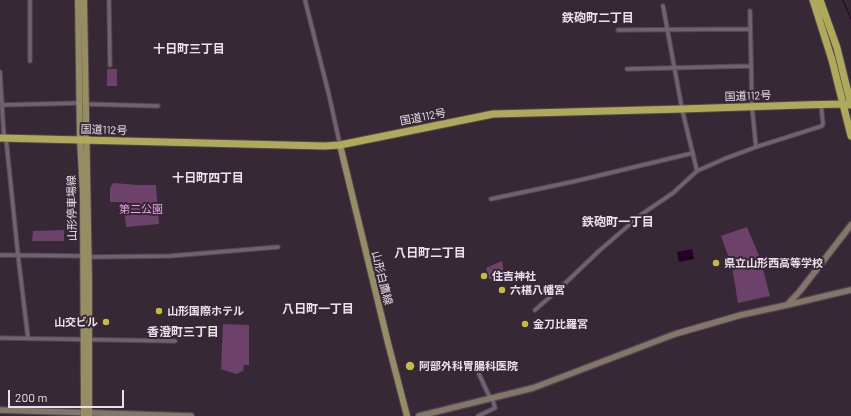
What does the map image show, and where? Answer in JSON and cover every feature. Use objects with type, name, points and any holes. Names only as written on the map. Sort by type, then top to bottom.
[{"type":"highway","points":[[813,0],[832,60],[851,136]]},
{"type":"highway","points":[[820,0],[837,48],[851,105]]},
{"type":"highway","name":"国道112号","points":[[3,138],[318,146],[340,145],[493,114],[821,104],[851,105]]},
{"type":"main road","name":"山形停車場線","points":[[78,0],[84,140],[83,193],[86,256],[86,414]]},
{"type":"main road","name":"山形停車場線","points":[[82,103],[84,0]]},
{"type":"main road","name":"山形白鷹線","points":[[340,145],[388,343],[408,416]]},
{"type":"street","points":[[30,0],[30,62]]},
{"type":"street","points":[[109,0],[110,65]]},
{"type":"street","points":[[305,0],[340,145]]},
{"type":"street","points":[[663,6],[682,109],[697,171]]},
{"type":"street","points":[[750,12],[750,66],[756,147]]},
{"type":"street","points":[[618,30],[750,29]]},
{"type":"street","points":[[627,69],[750,66]]},
{"type":"street","points":[[0,72],[3,138],[28,338]]},
{"type":"street","points":[[2,105],[82,103],[158,106]]},
{"type":"street","points":[[535,310],[600,250],[642,214],[667,197],[697,171],[756,147],[822,126],[821,104]]},
{"type":"street","points":[[491,199],[693,154]]},
{"type":"street","points":[[787,305],[800,291],[851,224]]},
{"type":"street","points":[[0,255],[170,256],[278,247]]},
{"type":"street","points":[[419,416],[533,388],[675,334],[734,317],[851,290]]},
{"type":"street","points":[[0,338],[175,342]]},
{"type":"street","points":[[478,416],[495,408],[479,374]]},
{"type":"street","points":[[0,410],[86,414],[191,416]]},
{"type":"green space","points":[[107,69],[117,69],[117,86],[107,86]]},
{"type":"green space","name":"第二公園","points":[[113,183],[156,185],[159,224],[126,227],[124,205],[122,202],[110,202],[110,188]]},
{"type":"green space","points":[[747,227],[760,258],[770,296],[738,303],[732,267],[721,236]]},
{"type":"green space","points":[[64,230],[64,241],[32,241],[33,231]]},
{"type":"green space","points":[[502,261],[505,279],[489,279],[486,268]]},
{"type":"green space","points":[[223,324],[249,325],[249,365],[244,365],[243,371],[236,374],[221,369]]},
{"type":"shaded area","points":[[692,249],[694,259],[679,262],[677,252]]},
{"type":"waterway","points":[[843,0],[851,19]]},
{"type":"place","name":"県立山形西高等学校","points":[[716,263]]},
{"type":"place","name":"住吉神社","points":[[484,276]]},
{"type":"place","name":"六椹八幡宮","points":[[502,290]]},
{"type":"place","name":"山形国際ホテル","points":[[159,311]]},
{"type":"place","name":"山交ビル","points":[[106,322]]},
{"type":"place","name":"金刀比羅宮","points":[[525,324]]},
{"type":"place","name":"阿部外科胃腸科医院","points":[[410,366]]},
{"type":"district","name":"鉄砲町二丁目","points":[[598,18]]},
{"type":"district","name":"十日町三丁目","points":[[189,49]]},
{"type":"district","name":"十日町四丁目","points":[[208,178]]},
{"type":"district","name":"鉄砲町一丁目","points":[[618,222]]},
{"type":"district","name":"八日町二丁目","points":[[430,253]]},
{"type":"district","name":"八日町一丁目","points":[[318,309]]},
{"type":"district","name":"香澄町三丁目","points":[[183,332]]}]
